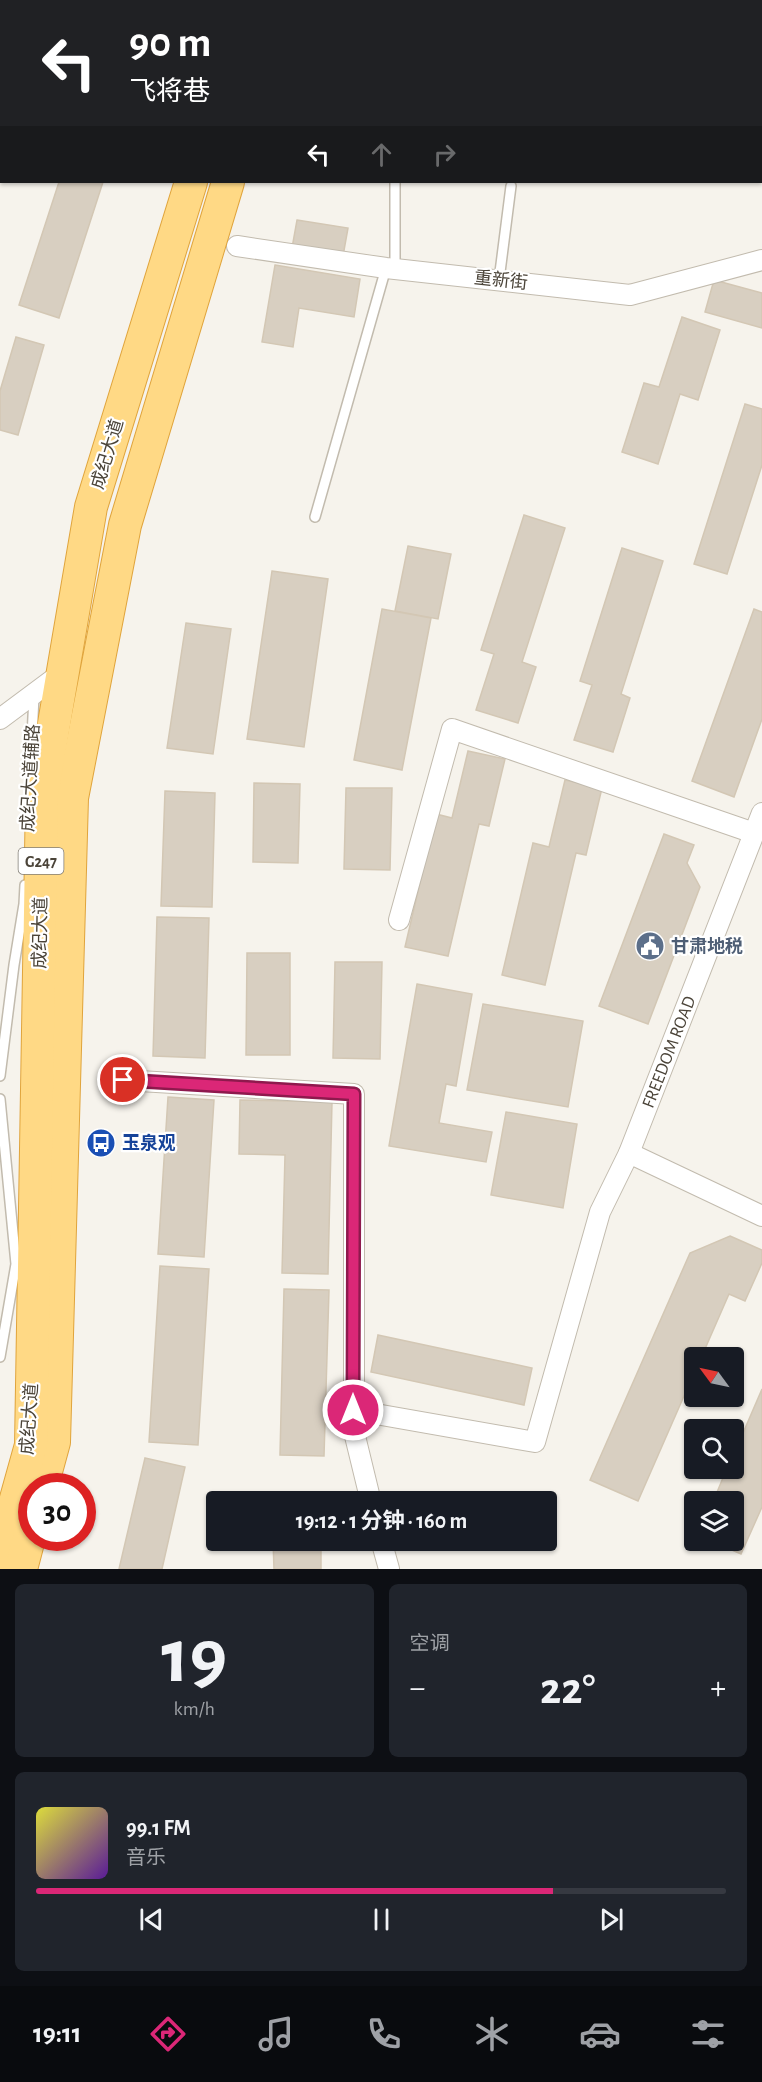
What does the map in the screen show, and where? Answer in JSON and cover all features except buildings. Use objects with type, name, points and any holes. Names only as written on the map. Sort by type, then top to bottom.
[{"type":"highway","name":"成纪大道","points":[[0,1556],[31,1445],[42,794],[91,507],[191,183]]},
{"type":"highway","name":"成纪大道","points":[[46,1473],[54,1442],[72,798],[125,525],[228,183]]},
{"type":"highway","points":[[21,1569],[26,1551]]},
{"type":"street","name":"重新街","points":[[237,246],[391,268],[630,294],[762,260]]},
{"type":"street","points":[[0,718],[63,672]]},
{"type":"street","points":[[399,920],[452,729],[754,833]]},
{"type":"street","name":"FREEDOM ROAD","points":[[353,1410],[535,1443],[600,1212],[629,1154],[762,813]]},
{"type":"street","points":[[123,1080],[354,1094],[353,1410],[354,1432],[368,1491]]},
{"type":"street","points":[[629,1154],[762,1216]]},
{"type":"street","points":[[384,1551],[389,1569]]},
{"type":"lane","points":[[315,517],[391,268],[395,183]]},
{"type":"lane","points":[[499,280],[512,186]]},
{"type":"lane","name":"成纪大道辅路","points":[[30,787],[34,694]]},
{"type":"lane","points":[[0,1076],[24,904],[26,869]]},
{"type":"lane","points":[[0,1099],[16,1264],[0,1357]]},
{"type":"place","name":"甘肃地税","points":[[650,946]]},
{"type":"place","name":"玉泉观","points":[[101,1143]]},
{"type":"route","points":[[123,1080],[354,1094],[353,1410]]}]
